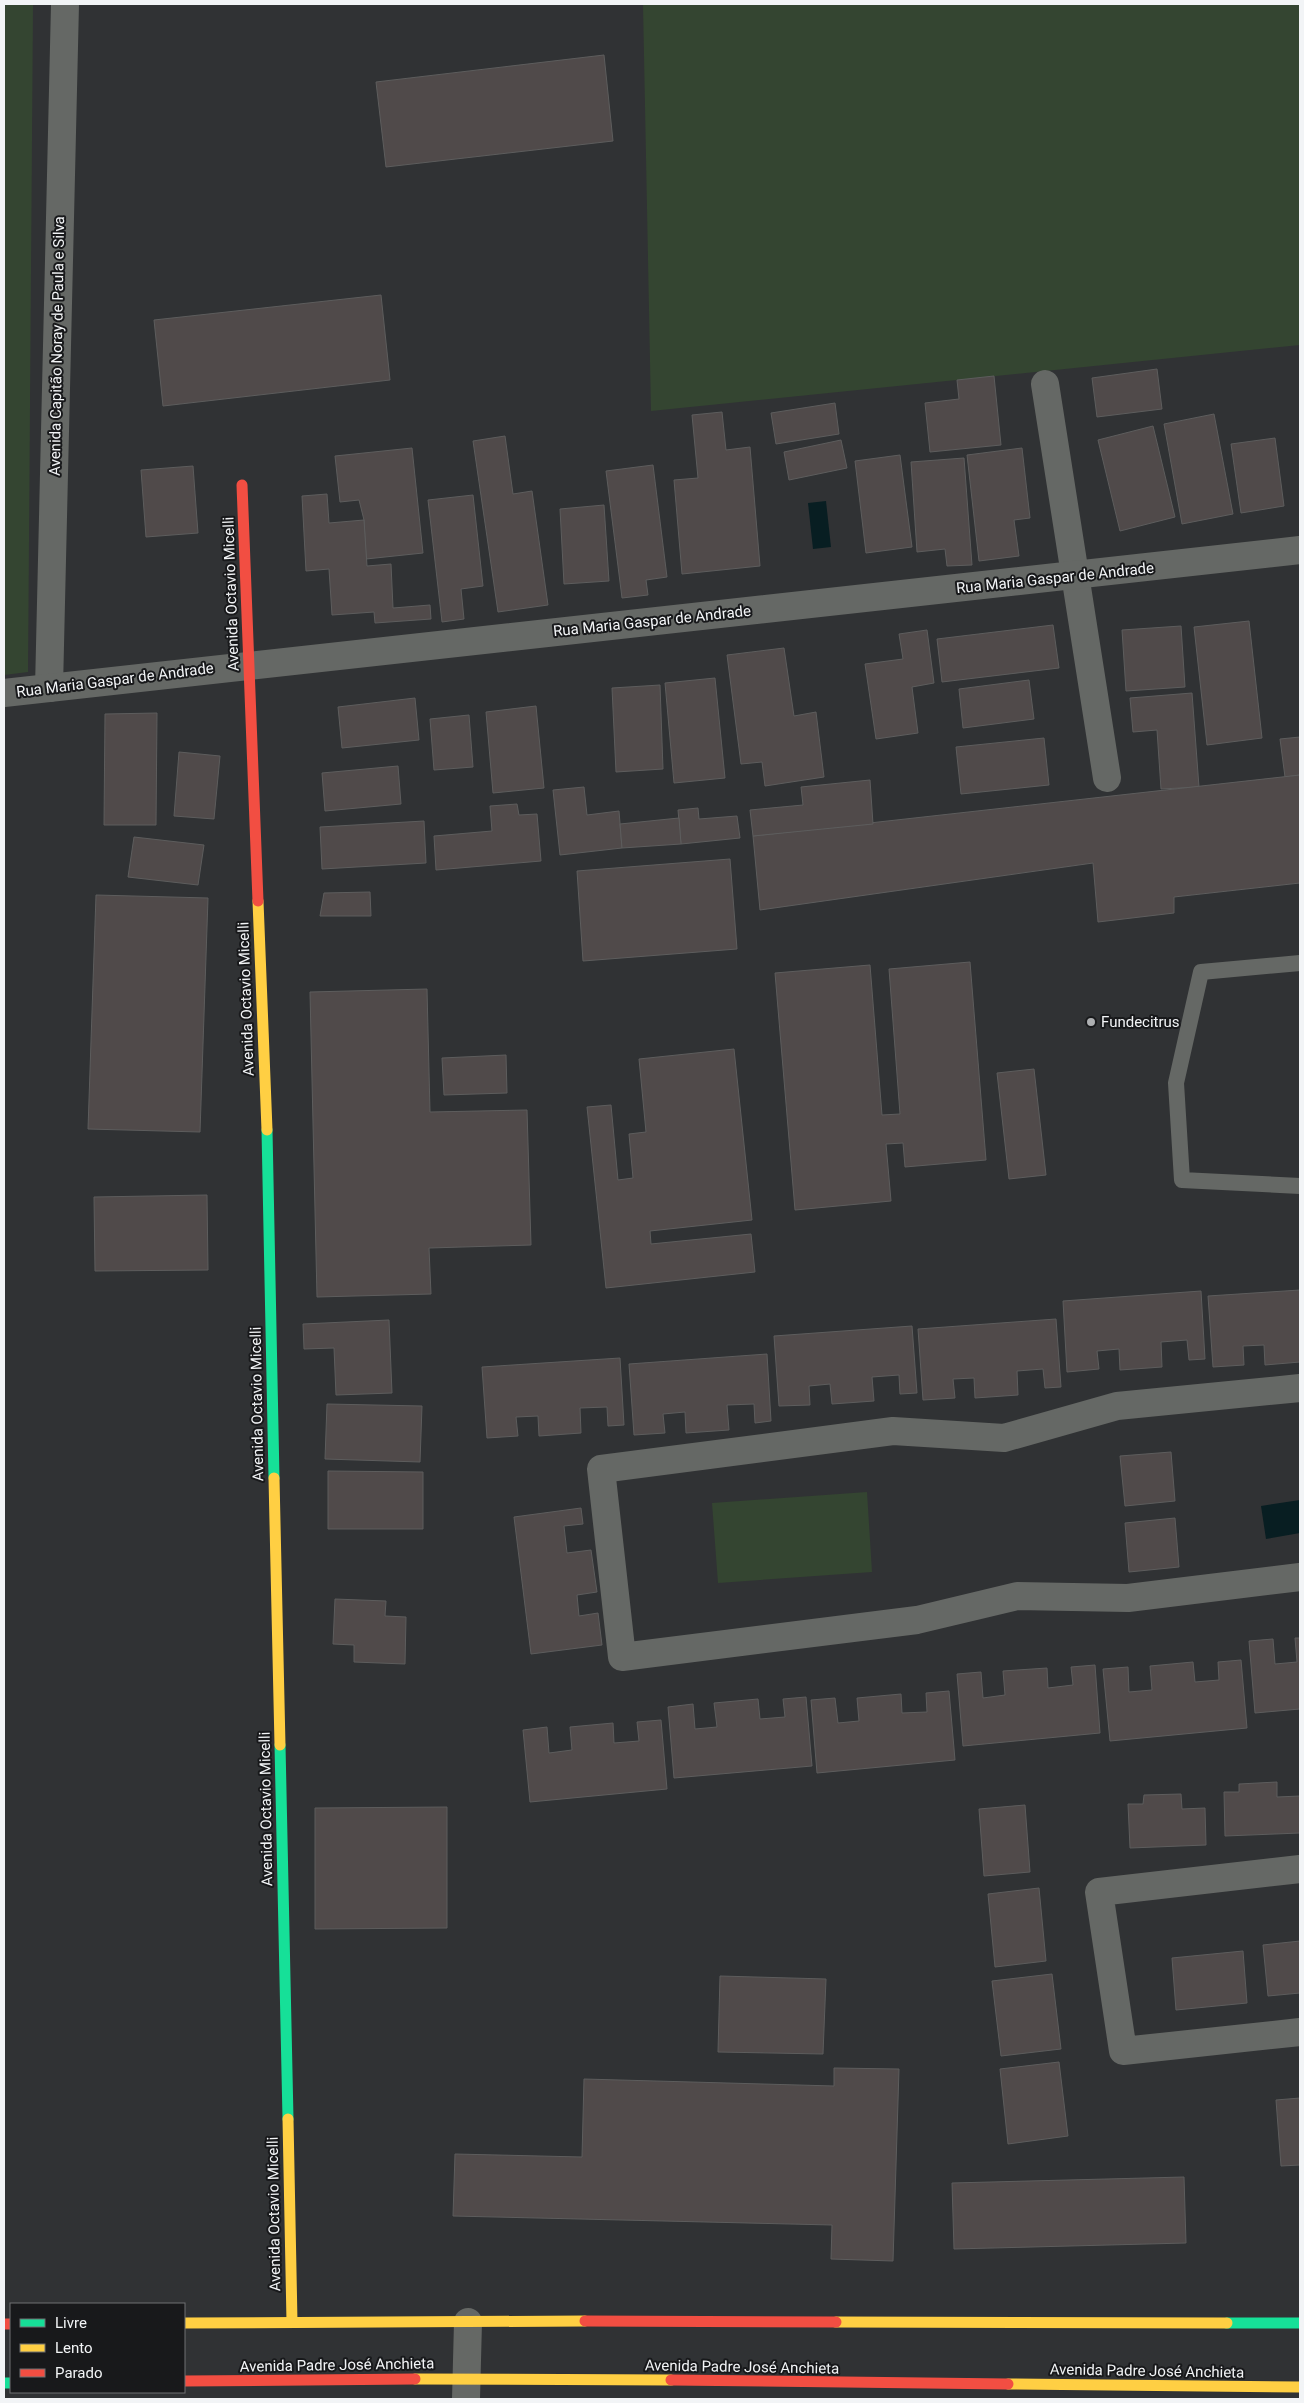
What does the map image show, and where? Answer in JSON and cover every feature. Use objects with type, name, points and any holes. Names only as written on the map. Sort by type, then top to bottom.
[{"type":"main road","name":"Avenida Octavio Micelli","points":[[242,485],[267,1138],[292,2322]]},
{"type":"main road","points":[[185,2323],[1300,2324]]},
{"type":"main road","name":"Avenida Padre José Anchieta","points":[[185,2381],[466,2389],[1139,2392],[1300,2387]]},
{"type":"street","name":"Avenida Capitão Noray de Paula e Silva","points":[[48,688],[65,4]]},
{"type":"street","points":[[1045,384],[1107,778]]},
{"type":"street","name":"Rua Maria Gaspar de Andrade","points":[[4,693],[1300,550]]},
{"type":"street","points":[[1300,1388],[1117,1406],[1004,1438],[893,1431],[601,1469],[622,1657],[917,1620],[1018,1596],[1128,1598],[1300,1577]]},
{"type":"street","points":[[1300,1869],[1098,1892],[1123,2051],[1300,2032]]},
{"type":"street","points":[[466,2389],[468,2322]]},
{"type":"lane","points":[[1300,963],[1201,972],[1176,1082],[1182,1180],[1300,1186]]},
{"type":"green space","points":[[4,4],[33,4],[28,672],[4,675]]},
{"type":"green space","points":[[643,4],[1300,4],[1300,345],[651,411]]},
{"type":"green space","points":[[867,1492],[872,1572],[718,1583],[712,1503]]},
{"type":"water","points":[[826,501],[831,547],[813,549],[808,503]]},
{"type":"water","points":[[1300,1500],[1300,1533],[1266,1539],[1261,1506]]},
{"type":"building","points":[[604,55],[613,141],[386,167],[376,82]]},
{"type":"building","points":[[381,295],[390,380],[163,406],[154,320]]},
{"type":"building","points":[[1157,369],[1162,409],[1097,417],[1092,378]]},
{"type":"building","points":[[994,376],[1001,445],[930,452],[925,403],[959,399],[957,380]]},
{"type":"building","points":[[835,403],[839,434],[776,444],[771,413]]},
{"type":"building","points":[[722,412],[726,450],[750,447],[760,566],[682,574],[674,480],[698,478],[692,415]]},
{"type":"building","points":[[1214,414],[1233,514],[1182,524],[1164,424]]},
{"type":"building","points":[[1153,426],[1175,517],[1120,531],[1098,440]]},
{"type":"building","points":[[505,436],[513,494],[532,491],[548,605],[498,612],[473,441]]},
{"type":"building","points":[[1275,438],[1284,506],[1241,513],[1231,444]]},
{"type":"building","points":[[841,440],[847,468],[789,480],[784,452]]},
{"type":"building","points":[[412,448],[423,553],[366,559],[364,520],[359,500],[340,502],[335,456]]},
{"type":"building","points":[[1022,448],[1030,518],[1014,520],[1019,556],[979,561],[967,455]]},
{"type":"building","points":[[900,455],[912,547],[866,553],[855,461]]},
{"type":"building","points":[[964,458],[972,565],[947,566],[945,549],[917,552],[911,462]]},
{"type":"building","points":[[653,465],[667,577],[646,580],[648,595],[622,598],[606,471]]},
{"type":"building","points":[[193,466],[198,533],[146,537],[141,470]]},
{"type":"building","points":[[327,494],[329,523],[364,520],[367,566],[391,564],[393,608],[430,605],[431,619],[375,623],[374,612],[332,615],[329,569],[306,571],[302,496]]},
{"type":"building","points":[[473,495],[483,586],[461,589],[464,619],[442,622],[428,500]]},
{"type":"building","points":[[604,505],[609,581],[564,584],[560,509]]},
{"type":"building","points":[[1249,621],[1262,738],[1207,745],[1194,627]]},
{"type":"building","points":[[1053,625],[1059,668],[942,682],[937,639]]},
{"type":"building","points":[[1181,626],[1185,687],[1126,691],[1122,630]]},
{"type":"building","points":[[927,630],[934,683],[912,687],[918,733],[876,739],[865,664],[903,659],[899,634]]},
{"type":"building","points":[[784,648],[794,716],[816,712],[824,777],[765,786],[762,762],[741,764],[727,655]]},
{"type":"building","points":[[715,678],[725,778],[674,783],[665,683]]},
{"type":"building","points":[[1029,680],[1034,719],[963,728],[959,689]]},
{"type":"building","points":[[660,685],[663,769],[616,772],[612,688]]},
{"type":"building","points":[[1192,693],[1199,787],[1161,789],[1157,730],[1133,732],[1130,698]]},
{"type":"building","points":[[415,698],[419,740],[342,748],[338,707]]},
{"type":"building","points":[[536,706],[544,788],[493,793],[486,712]]},
{"type":"building","points":[[157,713],[156,825],[104,825],[105,714]]},
{"type":"building","points":[[469,715],[473,767],[434,770],[430,719]]},
{"type":"building","points":[[1300,737],[1300,775],[1285,777],[1280,739]]},
{"type":"building","points":[[1044,738],[1049,785],[961,794],[956,747]]},
{"type":"building","points":[[179,752],[220,756],[214,819],[174,816]]},
{"type":"building","points":[[398,766],[401,804],[325,811],[322,773]]},
{"type":"building","points":[[1300,775],[1300,883],[1174,897],[1174,913],[1098,922],[1093,863],[760,910],[753,836]]},
{"type":"building","points":[[870,780],[873,824],[753,836],[750,810],[803,805],[801,787]]},
{"type":"building","points":[[584,787],[587,815],[619,811],[622,848],[560,855],[553,790]]},
{"type":"building","points":[[517,804],[519,815],[537,814],[541,861],[436,870],[434,836],[492,831],[490,806]]},
{"type":"building","points":[[698,808],[699,819],[737,816],[740,838],[681,844],[678,810]]},
{"type":"building","points":[[679,818],[681,844],[622,848],[620,824]]},
{"type":"building","points":[[424,821],[426,863],[322,869],[320,827]]},
{"type":"building","points":[[134,837],[204,845],[198,885],[128,877]]},
{"type":"building","points":[[730,859],[737,949],[583,961],[577,871]]},
{"type":"building","points":[[370,892],[371,916],[320,916],[324,893]]},
{"type":"building","points":[[96,895],[208,898],[200,1132],[88,1129]]},
{"type":"building","points":[[970,962],[986,1160],[905,1167],[903,1143],[886,1144],[891,1201],[795,1210],[775,973],[870,965],[882,1115],[900,1114],[889,969]]},
{"type":"building","points":[[427,989],[430,1112],[527,1110],[531,1245],[429,1248],[431,1294],[317,1297],[310,992]]},
{"type":"building","points":[[734,1049],[752,1220],[650,1231],[651,1244],[751,1234],[755,1272],[606,1288],[587,1107],[611,1105],[618,1180],[633,1178],[629,1134],[646,1132],[639,1059]]},
{"type":"building","points":[[506,1055],[507,1093],[444,1095],[442,1058]]},
{"type":"building","points":[[1034,1069],[1046,1175],[1009,1179],[997,1073]]},
{"type":"building","points":[[207,1195],[208,1270],[95,1271],[94,1197]]},
{"type":"building","points":[[1300,1290],[1300,1362],[1265,1365],[1264,1345],[1243,1346],[1244,1365],[1213,1367],[1208,1296]]},
{"type":"building","points":[[1201,1291],[1205,1359],[1189,1360],[1187,1340],[1161,1342],[1162,1367],[1120,1370],[1119,1349],[1097,1351],[1099,1369],[1067,1372],[1063,1301]]},
{"type":"building","points":[[1056,1319],[1061,1387],[1045,1388],[1043,1369],[1017,1371],[1018,1395],[975,1398],[974,1378],[953,1379],[955,1398],[923,1400],[918,1329]]},
{"type":"building","points":[[389,1320],[392,1393],[336,1395],[334,1348],[304,1349],[303,1324]]},
{"type":"building","points":[[912,1326],[917,1393],[900,1394],[899,1375],[872,1377],[874,1401],[832,1404],[830,1384],[809,1386],[810,1405],[779,1406],[774,1336]]},
{"type":"building","points":[[767,1354],[771,1421],[755,1423],[754,1404],[727,1405],[729,1430],[686,1433],[685,1412],[663,1414],[665,1433],[634,1435],[629,1364]]},
{"type":"building","points":[[620,1358],[624,1425],[608,1426],[607,1407],[580,1408],[581,1433],[539,1436],[538,1416],[516,1417],[518,1436],[487,1438],[482,1367]]},
{"type":"building","points":[[327,1404],[422,1406],[420,1462],[325,1459]]},
{"type":"building","points":[[1171,1452],[1175,1501],[1125,1506],[1120,1456]]},
{"type":"building","points":[[328,1471],[423,1472],[423,1529],[328,1529]]},
{"type":"building","points":[[581,1508],[583,1524],[564,1526],[567,1553],[591,1550],[597,1592],[577,1595],[579,1616],[598,1613],[602,1645],[531,1654],[514,1517]]},
{"type":"building","points":[[1175,1518],[1179,1567],[1129,1572],[1125,1523]]},
{"type":"building","points":[[335,1599],[386,1601],[385,1616],[406,1617],[405,1664],[354,1662],[354,1645],[333,1644]]},
{"type":"building","points":[[1295,1638],[1300,1638],[1300,1709],[1255,1713],[1249,1641],[1273,1639],[1275,1664],[1297,1662]]},
{"type":"building","points":[[1241,1660],[1247,1728],[1110,1741],[1103,1669],[1128,1667],[1129,1692],[1152,1690],[1150,1666],[1193,1662],[1195,1682],[1219,1680],[1218,1662]]},
{"type":"building","points":[[1095,1665],[1100,1733],[963,1746],[957,1674],[981,1672],[983,1698],[1005,1695],[1003,1671],[1047,1668],[1048,1688],[1073,1685],[1071,1667]]},
{"type":"building","points":[[949,1691],[955,1760],[817,1773],[811,1700],[835,1698],[838,1723],[859,1721],[857,1698],[901,1694],[902,1713],[927,1712],[926,1693]]},
{"type":"building","points":[[806,1697],[812,1766],[674,1778],[668,1707],[693,1704],[695,1729],[717,1727],[714,1703],[758,1699],[760,1719],[785,1717],[783,1699]]},
{"type":"building","points":[[661,1720],[667,1789],[530,1802],[523,1730],[547,1727],[549,1753],[572,1750],[570,1727],[613,1723],[614,1743],[639,1741],[637,1722]]},
{"type":"building","points":[[1277,1782],[1277,1797],[1300,1796],[1300,1833],[1225,1836],[1224,1792],[1239,1792],[1239,1784]]},
{"type":"building","points":[[1181,1794],[1182,1809],[1205,1808],[1206,1845],[1130,1848],[1128,1804],[1143,1804],[1144,1795]]},
{"type":"building","points":[[1025,1805],[1030,1872],[984,1876],[979,1809]]},
{"type":"building","points":[[447,1807],[447,1928],[315,1929],[315,1808]]},
{"type":"building","points":[[1039,1888],[1046,1961],[995,1967],[988,1894]]},
{"type":"building","points":[[1300,1941],[1300,1993],[1268,1996],[1263,1945]]},
{"type":"building","points":[[1243,1951],[1247,2003],[1176,2010],[1172,1958]]},
{"type":"building","points":[[1052,1974],[1061,2049],[1001,2056],[992,1981]]},
{"type":"building","points":[[720,1976],[826,1979],[823,2054],[718,2052]]},
{"type":"building","points":[[1059,2062],[1068,2136],[1008,2144],[1000,2069]]},
{"type":"building","points":[[834,2068],[899,2069],[893,2261],[831,2259],[832,2225],[453,2216],[455,2154],[582,2157],[584,2079],[834,2086]]},
{"type":"building","points":[[1300,2098],[1300,2165],[1281,2166],[1276,2100]]},
{"type":"building","points":[[1184,2177],[1186,2243],[954,2249],[952,2183]]},
{"type":"traffic: fast","points":[[267,1130],[274,1478]]},
{"type":"traffic: fast","points":[[280,1745],[288,2119]]},
{"type":"traffic: fast","points":[[1227,2323],[1300,2323]]},
{"type":"traffic: fast","points":[[4,2383],[10,2383]]},
{"type":"traffic: slow","points":[[258,901],[267,1130]]},
{"type":"traffic: slow","points":[[274,1478],[280,1745]]},
{"type":"traffic: slow","points":[[288,2119],[292,2322]]},
{"type":"traffic: slow","points":[[185,2323],[585,2321]]},
{"type":"traffic: slow","points":[[836,2322],[1227,2323]]},
{"type":"traffic: slow","points":[[415,2379],[671,2380]]},
{"type":"traffic: slow","points":[[1008,2384],[1300,2387]]},
{"type":"traffic: jam","points":[[242,485],[258,901]]},
{"type":"traffic: jam","points":[[585,2321],[836,2322]]},
{"type":"traffic: jam","points":[[4,2324],[10,2324]]},
{"type":"traffic: jam","points":[[185,2381],[415,2379]]},
{"type":"traffic: jam","points":[[671,2380],[1008,2384]]},
{"type":"place","name":"Fundecitrus","points":[[1091,1022]]}]
